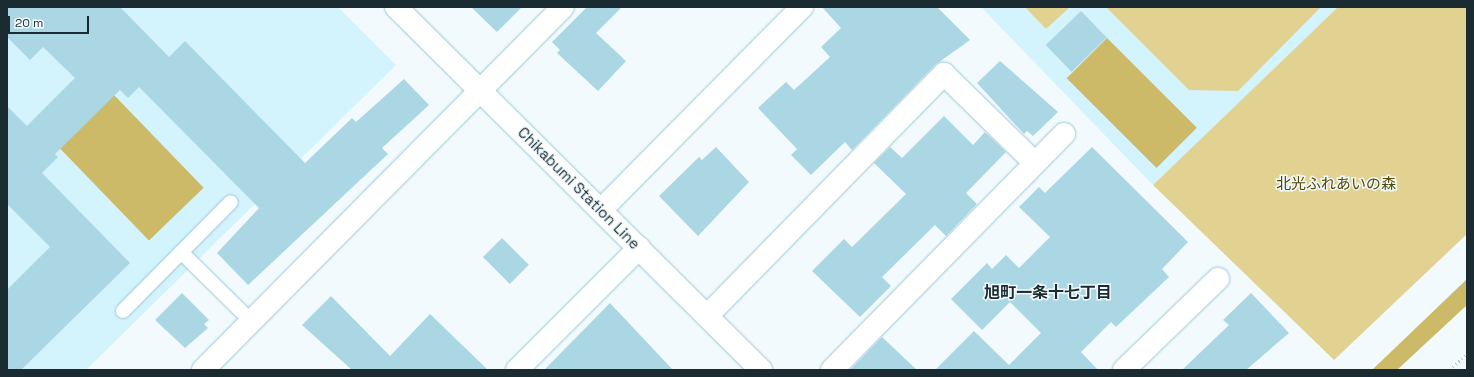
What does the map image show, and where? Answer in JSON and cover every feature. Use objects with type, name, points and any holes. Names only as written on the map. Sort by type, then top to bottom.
[{"type":"street","name":"Chikabumi Station Line","points":[[396,7],[761,370]]},
{"type":"street","points":[[203,370],[482,92],[563,7]]},
{"type":"street","points":[[601,210],[802,7]]},
{"type":"street","points":[[706,316],[944,74],[1035,163]]},
{"type":"street","points":[[832,370],[1064,134]]},
{"type":"street","points":[[517,370],[639,248]]},
{"type":"street","points":[[1124,370],[1218,279]]},
{"type":"lane","points":[[123,311],[231,202]]},
{"type":"lane","points":[[181,252],[252,322]]},
{"type":"path","points":[[1450,370],[1467,353]]},
{"type":"shaded area","points":[[7,7],[338,7],[396,65],[86,370],[7,370]]},
{"type":"shaded area","points":[[981,7],[1338,7],[1153,185]]},
{"type":"shaded area","points":[[1107,38],[1197,128],[1156,168],[1067,78]]},
{"type":"shaded area","points":[[114,95],[204,188],[149,241],[59,148]]},
{"type":"shaded area","points":[[1467,279],[1467,305],[1397,370],[1372,370]]},
{"type":"green space","points":[[1025,7],[1070,7],[1046,29]]},
{"type":"green space","points":[[1106,7],[1321,7],[1238,91],[1189,90]]},
{"type":"green space","name":"北光ふれあいの森","points":[[1338,7],[1467,7],[1467,234],[1334,360],[1153,185]]},
{"type":"building","points":[[7,7],[120,7],[169,57],[185,41],[305,163],[352,118],[356,122],[404,79],[429,105],[382,148],[388,154],[248,285],[217,253],[259,208],[139,87],[128,98],[120,90],[55,154],[58,157],[42,173],[130,263],[21,370],[7,370],[7,290],[50,247],[7,204],[7,106],[27,126],[75,78],[43,47],[30,60],[7,37]]},
{"type":"building","points":[[471,7],[522,7],[497,32]]},
{"type":"building","points":[[587,7],[622,7],[596,33],[626,61],[598,91],[557,53],[560,50],[552,42]]},
{"type":"building","points":[[822,7],[937,7],[970,40],[935,65],[852,150],[845,142],[811,175],[791,155],[797,149],[758,108],[786,82],[794,90],[830,57],[821,47],[841,28]]},
{"type":"building","points":[[1081,11],[1107,38],[1071,72],[1046,45]]},
{"type":"building","points":[[1000,61],[1058,112],[1033,136],[1027,131],[1024,134],[977,83]]},
{"type":"building","points":[[944,116],[973,145],[985,132],[1006,152],[966,193],[977,204],[946,236],[935,225],[882,277],[891,286],[860,317],[812,271],[844,239],[852,247],[906,194],[874,163],[890,147],[902,158]]},
{"type":"building","points":[[716,147],[749,182],[698,236],[659,196],[699,157],[702,160]]},
{"type":"building","points":[[1092,147],[1188,242],[1162,269],[1169,277],[1116,327],[1111,322],[1081,352],[1098,370],[935,370],[974,331],[1009,365],[1041,333],[1010,302],[982,330],[951,299],[987,263],[992,269],[1006,255],[1019,268],[1050,237],[1019,207],[1039,187],[1045,193]]},
{"type":"building","points":[[502,238],[529,265],[510,284],[483,257]]},
{"type":"building","points":[[182,293],[209,320],[204,324],[208,328],[185,348],[155,320]]},
{"type":"building","points":[[1251,293],[1289,333],[1246,370],[1182,370],[1229,325],[1223,320]]},
{"type":"building","points":[[331,296],[390,356],[430,314],[488,370],[352,370],[302,325]]},
{"type":"building","points":[[610,303],[673,370],[544,370]]},
{"type":"building","points":[[882,337],[917,370],[850,370]]},
{"type":"district","name":"旭町一条十七丁目","points":[[1048,293]]}]
